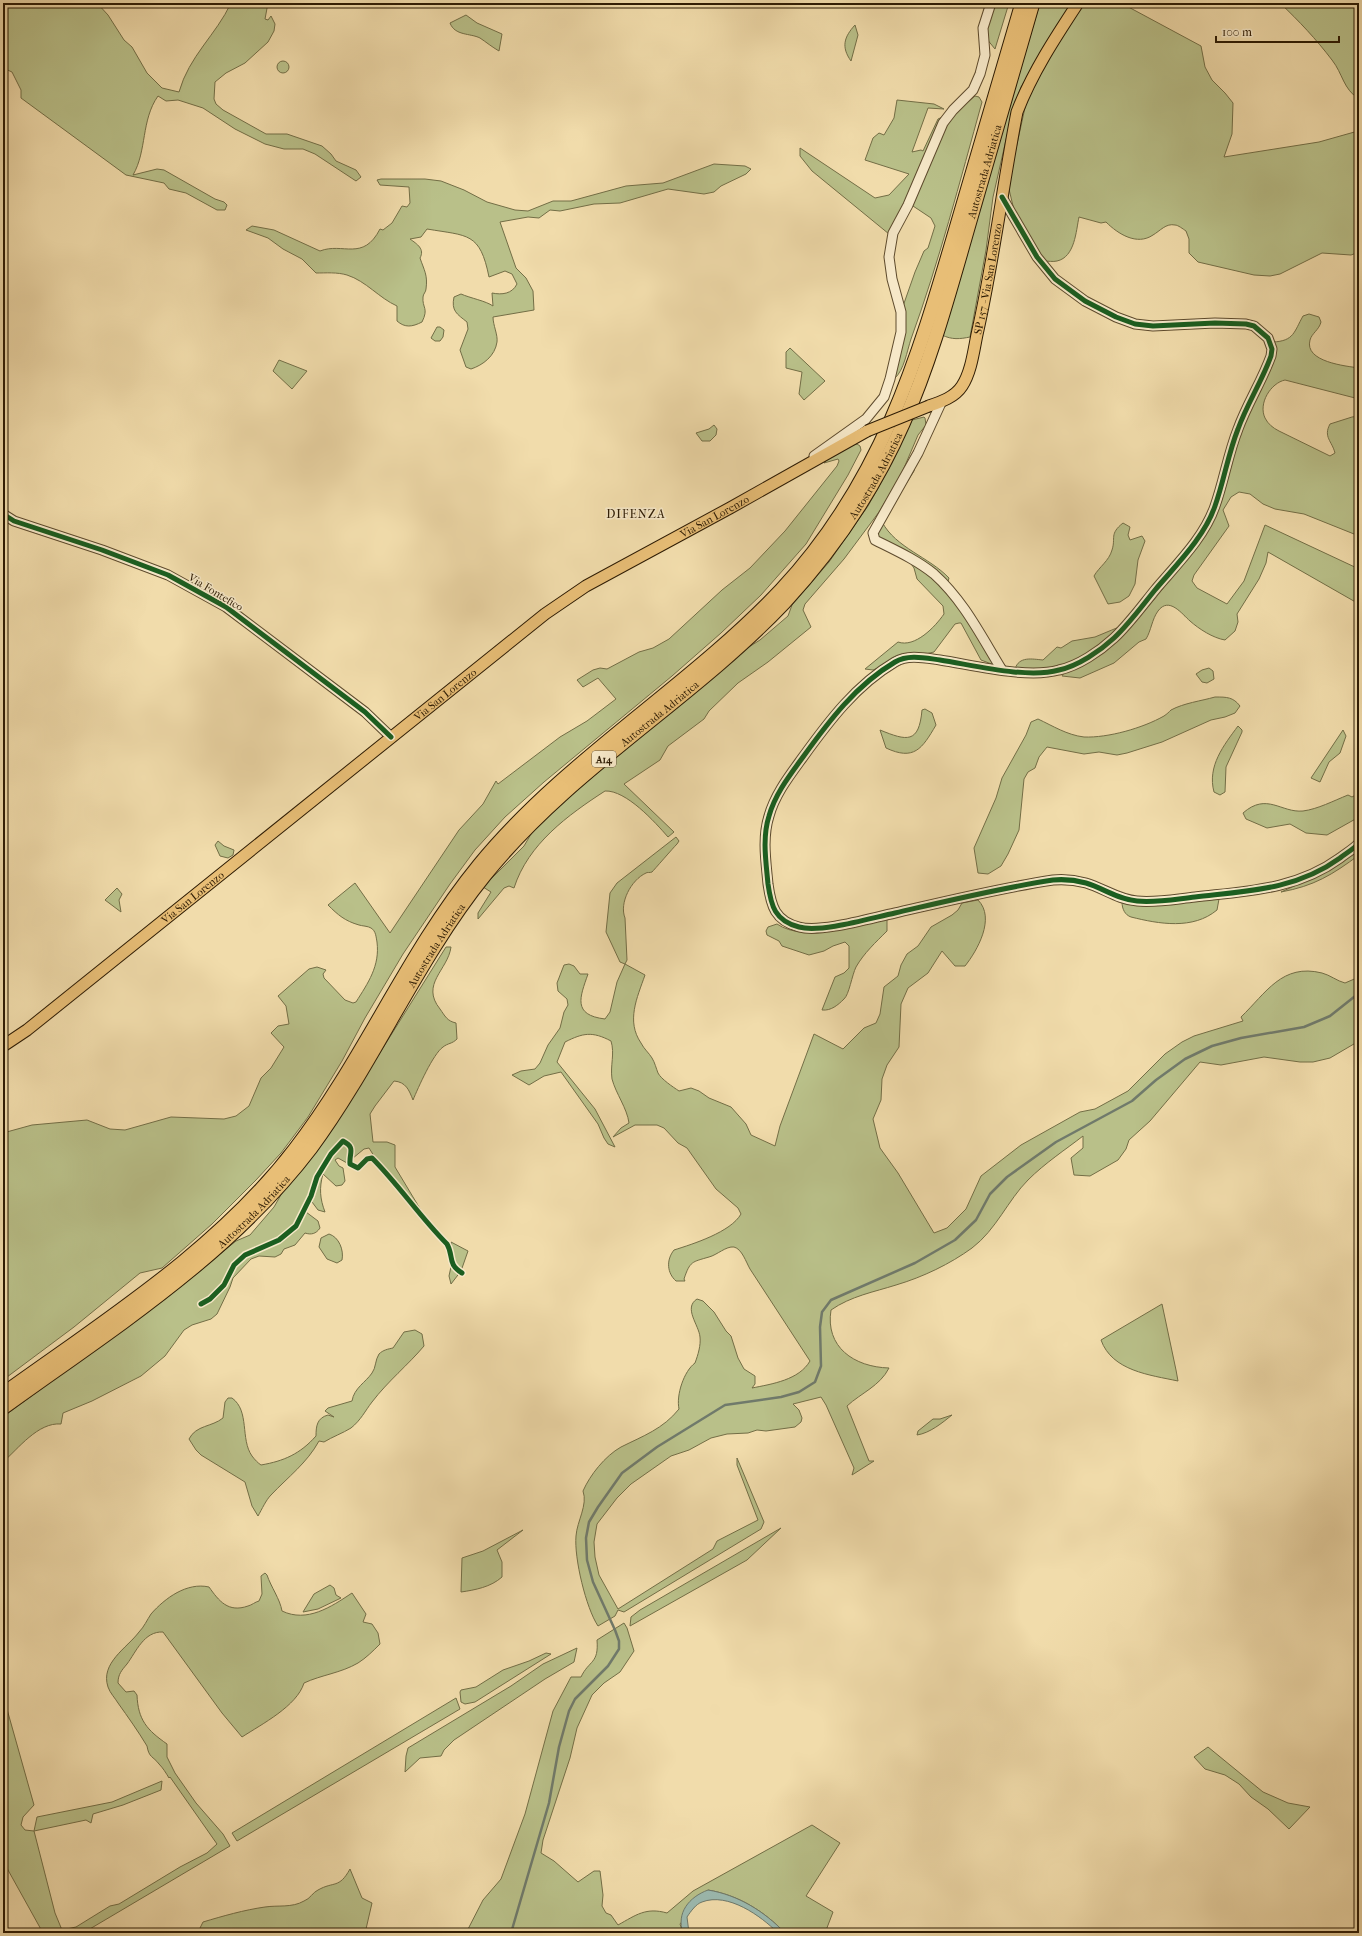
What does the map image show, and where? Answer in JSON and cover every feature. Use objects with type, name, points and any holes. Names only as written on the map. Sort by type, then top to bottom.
[{"type":"highway","name":"Autostrada Adriatica","points":[[3,1394],[170,1272],[211,1239],[244,1208],[277,1171],[314,1124],[443,914],[473,872],[502,839],[560,780],[695,669],[753,618],[797,572],[827,534],[876,455],[909,379],[931,314],[1022,3]]},
{"type":"highway","name":"Autostrada Adriatica","points":[[3,1408],[190,1270],[236,1231],[270,1197],[299,1162],[332,1117],[452,921],[482,879],[504,853],[528,827],[569,788],[759,628],[802,582],[837,540],[883,464],[902,426],[922,374],[939,325],[1033,3]]},
{"type":"main road","name":"SP 157 - Via San Lorenzo","points":[[929,406],[941,403],[960,388],[968,371],[983,308],[1017,112],[1025,92],[1046,52],[1078,3]]},
{"type":"main road","name":"Via San Lorenzo","points":[[3,1046],[27,1030],[206,888],[391,737],[546,614],[586,586],[811,464],[867,431],[929,406]]},
{"type":"street","points":[[811,464],[814,456],[866,419],[884,397],[890,379],[901,332],[901,312],[892,279],[889,257],[893,233],[908,205],[943,123],[952,110],[973,90],[980,74],[985,55],[983,28],[991,3]]},
{"type":"street","points":[[1002,197],[1026,239],[1046,268],[1055,279],[1085,301],[1135,324],[1153,326],[1188,323],[1246,324],[1260,330],[1268,338],[1272,349],[1268,363],[1238,427],[1215,508],[1202,531],[1184,556],[1124,628],[1103,647],[1060,670],[1038,672],[1002,670],[931,659],[905,658],[896,661],[868,682],[844,703],[782,786],[769,813],[764,846],[771,904],[776,913],[786,922],[796,927],[804,928],[828,927],[1053,880],[1067,879],[1087,883],[1115,895],[1137,901],[1262,889],[1285,885],[1306,878],[1330,865],[1359,843]]},
{"type":"street","points":[[941,403],[918,453],[873,533],[875,540],[913,560],[933,574],[958,599],[1002,670]]},
{"type":"street","name":"Via Fontefico","points":[[3,514],[14,521],[102,550],[168,575],[226,607],[365,712],[391,737]]},
{"type":"green space","points":[[3,3],[97,3],[108,15],[124,40],[132,47],[147,73],[162,88],[179,92],[189,67],[225,15],[231,3],[268,3],[265,19],[268,20],[271,16],[275,24],[274,31],[268,42],[245,63],[226,73],[215,82],[214,99],[216,104],[223,110],[266,134],[287,134],[322,146],[336,161],[356,170],[361,177],[356,181],[315,154],[303,149],[284,149],[265,144],[235,129],[203,108],[178,100],[166,101],[158,96],[149,115],[140,156],[133,175],[157,169],[164,170],[215,199],[224,202],[227,205],[225,210],[217,210],[186,193],[169,189],[164,183],[126,175],[21,98],[21,90],[12,72],[3,68]]},
{"type":"green space","points":[[994,3],[1009,3],[995,49],[986,38],[987,23]]},
{"type":"green space","points":[[1040,3],[1073,3],[1021,87],[1013,109],[993,197],[986,250],[970,337],[959,339],[949,338],[942,335]]},
{"type":"green space","points":[[1083,3],[1121,3],[1201,46],[1205,67],[1212,80],[1233,103],[1232,134],[1224,157],[1319,142],[1358,131],[1359,128],[1359,252],[1351,255],[1322,253],[1280,274],[1270,276],[1254,275],[1198,262],[1189,253],[1189,239],[1186,231],[1176,225],[1166,226],[1147,238],[1134,239],[1116,231],[1106,222],[1101,223],[1079,217],[1074,243],[1068,254],[1063,259],[1057,261],[1044,261],[1014,210],[1008,185],[1026,103],[1049,57]]},
{"type":"green space","points":[[1280,3],[1359,3],[1359,99],[1346,86],[1336,65],[1320,45],[1301,23]]},
{"type":"green space","points":[[466,15],[477,23],[502,34],[499,51],[480,38],[463,34],[452,27],[450,23]]},
{"type":"green space","points":[[855,25],[858,35],[851,61],[846,51],[845,42],[848,34]]},
{"type":"green space","points":[[285,61],[288,62],[288,72],[281,73],[278,72],[277,65],[278,62]]},
{"type":"green space","points":[[975,96],[979,97],[982,102],[940,251],[905,360],[901,370],[895,378],[902,309],[915,272],[924,251],[928,248],[935,226],[931,218],[910,204],[949,118]]},
{"type":"green space","points":[[897,100],[934,104],[944,109],[928,108],[912,152],[923,151],[938,119],[947,115],[889,234],[812,171],[800,156],[800,148],[875,198],[889,195],[909,174],[865,160],[873,138],[879,133],[884,135],[894,118]]},
{"type":"green space","points":[[714,164],[745,166],[751,169],[746,174],[721,186],[714,192],[704,194],[668,189],[620,203],[594,204],[560,211],[550,210],[539,218],[528,217],[500,222],[516,268],[526,278],[533,291],[534,310],[493,317],[497,339],[494,352],[480,365],[471,369],[466,367],[460,350],[468,329],[467,322],[454,309],[454,297],[461,294],[493,306],[492,293],[499,294],[510,292],[517,284],[512,274],[505,271],[489,277],[481,252],[476,244],[470,239],[462,235],[427,229],[421,237],[410,239],[418,245],[422,252],[420,258],[426,280],[426,290],[423,295],[425,314],[422,322],[415,325],[406,326],[397,321],[397,306],[384,299],[360,281],[343,274],[316,273],[302,259],[283,249],[268,238],[246,230],[252,226],[274,230],[320,251],[337,248],[360,248],[367,245],[380,229],[383,230],[392,223],[402,206],[407,207],[410,203],[409,187],[380,185],[377,180],[381,179],[425,179],[441,181],[464,190],[487,202],[515,210],[528,211],[553,201],[571,201],[626,186],[663,183]]},
{"type":"green space","points":[[1309,314],[1319,317],[1321,322],[1310,340],[1310,347],[1313,353],[1327,362],[1359,368],[1359,399],[1285,380],[1275,385],[1267,394],[1263,406],[1263,412],[1266,420],[1275,429],[1330,456],[1335,453],[1327,432],[1330,424],[1359,416],[1359,536],[1304,514],[1275,509],[1263,504],[1250,494],[1239,492],[1231,497],[1223,510],[1229,526],[1194,575],[1192,581],[1197,588],[1227,604],[1244,581],[1265,525],[1359,569],[1359,604],[1268,552],[1266,563],[1259,579],[1237,614],[1238,622],[1235,631],[1225,640],[1206,633],[1175,608],[1167,605],[1162,607],[1156,614],[1146,639],[1139,642],[1114,663],[1080,678],[1062,676],[1065,671],[1125,631],[1154,600],[1197,544],[1273,342],[1289,338],[1295,331],[1303,316]]},
{"type":"green space","points":[[437,327],[444,330],[443,337],[440,341],[435,341],[431,338]]},
{"type":"green space","points":[[790,348],[825,381],[804,400],[799,394],[802,372],[786,368],[786,352]]},
{"type":"green space","points":[[279,360],[307,371],[292,389],[273,371]]},
{"type":"green space","points":[[924,417],[926,425],[918,435],[901,475],[879,512],[844,559],[805,604],[803,610],[811,627],[768,662],[738,683],[709,711],[704,719],[668,746],[660,760],[624,784],[674,832],[668,837],[656,823],[631,801],[613,792],[605,791],[577,810],[539,844],[520,872],[514,888],[509,886],[504,888],[478,919],[478,913],[491,892],[483,887],[524,846],[534,829],[571,795],[744,650],[760,640],[788,616],[792,605],[829,562],[868,506],[892,463],[912,420]]},
{"type":"green space","points":[[714,425],[717,429],[716,435],[710,441],[702,441],[696,433],[709,429]]},
{"type":"green space","points":[[857,444],[860,446],[861,450],[848,475],[806,544],[761,595],[672,676],[544,782],[505,817],[475,850],[450,884],[403,954],[308,1117],[281,1153],[212,1224],[162,1268],[140,1273],[74,1327],[3,1380],[3,1133],[32,1125],[87,1120],[110,1129],[125,1130],[171,1117],[224,1119],[236,1116],[249,1106],[261,1078],[271,1068],[284,1047],[271,1033],[278,1026],[289,1024],[286,1006],[278,996],[309,969],[317,967],[326,970],[323,974],[324,978],[345,1000],[353,1003],[356,1002],[365,988],[375,967],[377,959],[377,942],[376,934],[373,929],[346,920],[328,905],[355,883],[390,933],[459,830],[483,804],[496,781],[498,784],[560,737],[587,721],[616,699],[598,678],[583,687],[577,680],[593,670],[600,668],[607,669],[639,652],[653,648],[669,639],[722,590],[750,568],[785,531],[837,466],[839,461],[838,459],[824,463],[839,451]]},
{"type":"green space","points":[[916,458],[914,471],[882,522],[888,531],[904,546],[932,564],[949,578],[947,585],[878,539],[876,530]]},
{"type":"green space","points":[[1123,523],[1130,527],[1128,535],[1130,540],[1142,536],[1145,541],[1138,560],[1135,584],[1129,596],[1120,602],[1108,604],[1094,576],[1111,554],[1114,533]]},
{"type":"green space","points":[[909,561],[934,578],[956,600],[997,666],[981,660],[961,623],[959,623],[955,624],[934,652],[895,661],[873,670],[865,669],[898,642],[911,642],[924,635],[944,614],[943,606],[917,579],[914,568]]},
{"type":"green space","points":[[1119,627],[1115,633],[1080,660],[1054,670],[1015,669],[1023,660],[1043,660],[1057,647],[1061,648],[1072,641],[1095,637]]},
{"type":"green space","points":[[1209,668],[1213,671],[1214,679],[1207,683],[1202,682],[1196,674]]},
{"type":"green space","points":[[1215,697],[1229,698],[1240,706],[1235,713],[1211,720],[1162,742],[1127,753],[1117,755],[1099,752],[1084,754],[1047,747],[1039,757],[1035,768],[1028,772],[1024,779],[1019,830],[1008,854],[1001,866],[988,874],[978,873],[974,848],[996,798],[1002,778],[1026,735],[1031,722],[1038,719],[1060,730],[1078,736],[1104,736],[1136,728],[1164,716],[1176,708]]},
{"type":"green space","points":[[925,709],[932,713],[936,725],[921,746],[910,753],[896,752],[886,748],[880,730],[898,736],[910,737],[915,734],[918,729],[922,710]]},
{"type":"green space","points":[[1238,726],[1242,732],[1226,767],[1225,792],[1220,795],[1214,792],[1212,782],[1215,765],[1222,748]]},
{"type":"green space","points":[[1343,730],[1346,736],[1340,753],[1329,762],[1320,782],[1311,778]]},
{"type":"green space","points":[[1359,793],[1359,817],[1327,835],[1306,833],[1290,824],[1267,828],[1246,819],[1243,813],[1259,804],[1274,805],[1295,811],[1309,810],[1348,795],[1352,797]]},
{"type":"green space","points":[[676,837],[679,841],[677,844],[652,872],[641,876],[631,886],[625,899],[624,912],[627,960],[625,964],[620,962],[606,932],[610,893],[617,883]]},
{"type":"green space","points":[[218,841],[224,846],[234,850],[233,855],[228,858],[220,856],[215,845]]},
{"type":"green space","points":[[1359,846],[1359,855],[1331,874],[1313,883],[1293,890],[1281,892],[1321,874]]},
{"type":"green space","points":[[117,888],[122,894],[119,900],[121,912],[105,900]]},
{"type":"green space","points":[[1219,899],[1217,910],[1208,916],[1197,921],[1176,924],[1153,922],[1131,917],[1124,911],[1122,902],[1143,906]]},
{"type":"green space","points":[[978,900],[983,907],[985,925],[983,934],[970,960],[965,966],[955,966],[942,951],[928,973],[908,988],[901,1004],[899,1047],[887,1065],[882,1079],[881,1100],[873,1119],[880,1148],[898,1173],[934,1233],[947,1228],[966,1209],[981,1176],[1021,1145],[1080,1112],[1095,1109],[1128,1091],[1165,1054],[1182,1042],[1194,1036],[1243,1021],[1241,1017],[1267,990],[1285,976],[1296,972],[1308,971],[1322,973],[1345,983],[1359,977],[1359,1041],[1330,1058],[1313,1062],[1300,1062],[1264,1057],[1221,1065],[1200,1062],[1150,1121],[1129,1140],[1126,1149],[1118,1160],[1090,1176],[1074,1175],[1071,1158],[1083,1148],[1083,1136],[1048,1162],[1028,1180],[988,1233],[964,1254],[926,1274],[846,1301],[831,1310],[830,1323],[833,1335],[837,1344],[845,1352],[864,1364],[889,1368],[881,1380],[847,1406],[869,1461],[874,1461],[852,1475],[854,1468],[821,1397],[793,1404],[799,1410],[802,1418],[801,1422],[795,1427],[727,1434],[711,1438],[689,1450],[671,1456],[631,1484],[617,1498],[597,1524],[594,1542],[595,1557],[599,1575],[618,1609],[713,1549],[717,1541],[758,1520],[737,1465],[737,1458],[764,1522],[761,1529],[624,1612],[618,1610],[615,1616],[598,1626],[585,1595],[577,1557],[576,1536],[584,1502],[583,1491],[594,1472],[609,1455],[659,1427],[679,1409],[678,1403],[680,1390],[684,1377],[695,1363],[700,1347],[699,1332],[691,1307],[693,1303],[697,1299],[703,1301],[714,1312],[731,1336],[738,1358],[744,1369],[755,1376],[755,1384],[752,1388],[776,1383],[792,1377],[799,1373],[810,1361],[750,1269],[742,1253],[737,1248],[731,1247],[712,1256],[695,1261],[690,1265],[686,1273],[684,1279],[685,1281],[676,1281],[673,1278],[669,1270],[669,1262],[671,1254],[674,1250],[701,1241],[720,1232],[736,1220],[741,1214],[738,1208],[716,1189],[687,1148],[678,1143],[664,1128],[657,1125],[635,1125],[613,1137],[621,1128],[629,1123],[628,1117],[612,1079],[613,1050],[611,1041],[598,1036],[588,1034],[582,1035],[565,1042],[557,1062],[595,1109],[615,1147],[608,1144],[598,1124],[561,1072],[544,1076],[529,1085],[512,1075],[521,1071],[535,1069],[540,1063],[548,1045],[560,1028],[564,1012],[568,1005],[567,999],[558,991],[557,983],[564,965],[569,964],[574,966],[580,974],[588,974],[581,997],[581,1004],[587,1014],[605,1019],[610,1012],[617,982],[625,964],[645,975],[634,1009],[634,1026],[642,1045],[652,1058],[658,1073],[667,1083],[679,1091],[691,1088],[699,1091],[709,1098],[731,1107],[746,1124],[751,1135],[775,1146],[780,1126],[814,1034],[843,1049],[864,1028],[876,1023],[880,1014],[884,987],[898,976],[901,965],[907,954],[918,946],[931,927],[952,915],[958,910],[962,903]]},
{"type":"green space","points":[[887,918],[887,931],[870,948],[859,962],[846,997],[828,1010],[822,1010],[835,977],[844,973],[849,968],[849,946],[845,942],[824,951],[809,955],[782,946],[779,941],[767,935],[766,931],[768,927],[777,924],[802,932],[831,931]]},
{"type":"green space","points":[[446,947],[451,947],[449,955],[437,977],[433,992],[435,1000],[445,1016],[448,1020],[456,1023],[457,1039],[439,1051],[426,1072],[413,1100],[404,1085],[394,1081],[370,1114],[373,1142],[387,1142],[395,1145],[395,1167],[422,1212],[417,1210],[397,1188],[386,1170],[369,1148],[364,1149],[347,1163],[338,1158],[335,1160],[339,1166],[343,1168],[345,1181],[342,1185],[336,1186],[323,1174],[321,1193],[325,1212],[318,1210],[309,1198],[303,1213],[306,1212],[318,1221],[320,1228],[317,1232],[311,1234],[305,1233],[295,1245],[284,1249],[281,1254],[275,1257],[259,1256],[251,1259],[233,1278],[217,1314],[211,1319],[192,1325],[184,1330],[165,1356],[141,1376],[92,1401],[63,1413],[61,1424],[44,1427],[36,1432],[3,1462],[3,1417],[174,1291],[236,1241],[250,1235],[274,1207],[282,1193],[306,1165],[331,1131]]},
{"type":"green space","points":[[329,1234],[336,1238],[340,1244],[342,1260],[337,1263],[327,1259],[319,1247],[321,1238]]},
{"type":"green space","points":[[451,1242],[468,1251],[461,1271],[451,1284],[449,1276],[452,1262]]},
{"type":"green space","points":[[1162,1304],[1178,1381],[1144,1374],[1123,1365],[1114,1359],[1106,1350],[1101,1340]]},
{"type":"green space","points":[[415,1330],[422,1334],[424,1346],[378,1394],[360,1419],[351,1428],[324,1442],[319,1441],[303,1463],[269,1497],[258,1516],[252,1506],[245,1482],[201,1455],[189,1439],[196,1431],[223,1418],[225,1402],[228,1398],[232,1398],[241,1410],[248,1449],[256,1461],[261,1465],[291,1456],[304,1448],[316,1436],[317,1426],[321,1418],[328,1415],[334,1417],[325,1411],[328,1408],[352,1401],[355,1392],[373,1371],[379,1354],[393,1348],[404,1332]]},
{"type":"green space","points":[[952,1415],[931,1430],[917,1435],[918,1431],[933,1419],[940,1419]]},
{"type":"green space","points":[[781,1528],[747,1560],[630,1626],[631,1617],[640,1610]]},
{"type":"green space","points":[[523,1530],[497,1550],[502,1562],[502,1577],[488,1586],[461,1592],[462,1558],[483,1551]]},
{"type":"green space","points":[[265,1573],[282,1611],[301,1615],[318,1612],[352,1593],[366,1614],[363,1622],[372,1624],[378,1633],[380,1644],[358,1663],[338,1672],[304,1683],[300,1691],[287,1707],[242,1737],[222,1713],[163,1632],[151,1635],[141,1643],[122,1670],[118,1683],[126,1692],[134,1691],[137,1695],[139,1711],[142,1718],[149,1729],[167,1744],[167,1757],[175,1773],[196,1803],[223,1834],[230,1846],[83,1933],[43,1933],[3,1861],[3,1695],[34,1805],[23,1817],[21,1825],[25,1830],[34,1831],[55,1913],[62,1930],[76,1927],[110,1906],[119,1904],[180,1867],[207,1853],[217,1844],[170,1777],[169,1778],[162,1767],[150,1755],[144,1740],[111,1693],[108,1687],[107,1678],[111,1663],[141,1630],[151,1614],[163,1602],[185,1589],[201,1586],[209,1587],[220,1601],[230,1607],[241,1608],[259,1601],[262,1594],[261,1576]]},
{"type":"green space","points":[[330,1585],[334,1588],[336,1595],[341,1598],[318,1609],[303,1612],[314,1594]]},
{"type":"green space","points":[[624,1623],[634,1651],[620,1672],[604,1683],[592,1695],[577,1728],[570,1758],[543,1840],[541,1853],[554,1861],[578,1882],[594,1871],[600,1871],[603,1895],[602,1906],[606,1913],[611,1915],[618,1925],[641,1913],[660,1911],[667,1913],[693,1891],[812,1825],[840,1843],[806,1896],[833,1912],[825,1933],[785,1933],[777,1925],[750,1905],[719,1892],[708,1890],[680,1924],[683,1933],[466,1933],[483,1900],[501,1879],[525,1814],[553,1711],[571,1677],[581,1677],[595,1658],[597,1640]]},
{"type":"green space","points":[[577,1648],[574,1662],[545,1679],[454,1740],[444,1750],[441,1756],[420,1758],[405,1772],[408,1748],[511,1686],[543,1664]]},
{"type":"green space","points":[[546,1653],[551,1654],[475,1702],[465,1704],[461,1702],[461,1690],[476,1687],[503,1670]]},
{"type":"green space","points":[[456,1698],[460,1709],[237,1841],[232,1833]]},
{"type":"green space","points":[[1208,1747],[1263,1792],[1288,1803],[1310,1807],[1289,1829],[1268,1809],[1251,1797],[1239,1784],[1225,1775],[1205,1769],[1194,1757]]},
{"type":"green space","points":[[162,1781],[161,1790],[123,1805],[93,1814],[91,1823],[86,1820],[34,1831],[37,1817],[112,1802]]},
{"type":"green space","points":[[350,1869],[362,1898],[372,1903],[366,1929],[368,1933],[200,1933],[199,1930],[203,1922],[226,1915],[270,1906],[299,1903],[308,1899],[318,1890],[339,1882]]},
{"type":"water","points":[[708,1890],[719,1892],[750,1905],[777,1925],[785,1933],[778,1933],[763,1920],[743,1907],[722,1900],[712,1900],[702,1902],[694,1908],[687,1917],[689,1933],[683,1933],[681,1919],[683,1912],[690,1901]]},
{"type":"waterway","points":[[511,1933],[549,1803],[559,1747],[569,1711],[575,1699],[608,1666],[619,1649],[619,1641],[615,1630],[593,1582],[587,1560],[586,1538],[589,1522],[622,1473],[657,1447],[725,1405],[781,1397],[799,1392],[815,1382],[821,1366],[820,1327],[822,1312],[831,1300],[915,1263],[955,1240],[976,1220],[990,1194],[1007,1177],[1056,1142],[1132,1101],[1156,1080],[1185,1059],[1212,1046],[1241,1038],[1304,1027],[1330,1016],[1359,993]]},
{"type":"cycle path","points":[[1002,197],[1037,257],[1055,279],[1085,301],[1116,317],[1135,324],[1153,326],[1215,323],[1246,324],[1254,326],[1268,338],[1272,349],[1271,356],[1238,429],[1231,448],[1215,506],[1204,529],[1189,551],[1120,633],[1108,643],[1095,653],[1074,665],[1059,670],[1046,672],[1016,672],[928,658],[905,658],[895,662],[868,681],[833,717],[783,785],[775,800],[767,824],[765,850],[766,867],[769,892],[776,912],[784,921],[799,927],[833,927],[954,899],[1053,880],[1078,881],[1092,885],[1117,896],[1137,901],[1159,901],[1233,893],[1270,887],[1306,877],[1323,869],[1359,843]]},
{"type":"cycle path","points":[[3,514],[14,521],[102,550],[168,575],[226,607],[365,712],[391,737]]},
{"type":"cycle path","points":[[201,1304],[210,1299],[224,1285],[234,1265],[245,1255],[279,1240],[296,1226],[311,1196],[317,1177],[331,1154],[343,1141],[351,1148],[350,1164],[358,1168],[367,1159],[372,1158],[382,1168],[447,1244],[454,1266],[462,1273]]},
{"type":"district","name":"DIFENZA","points":[[636,514]]}]
